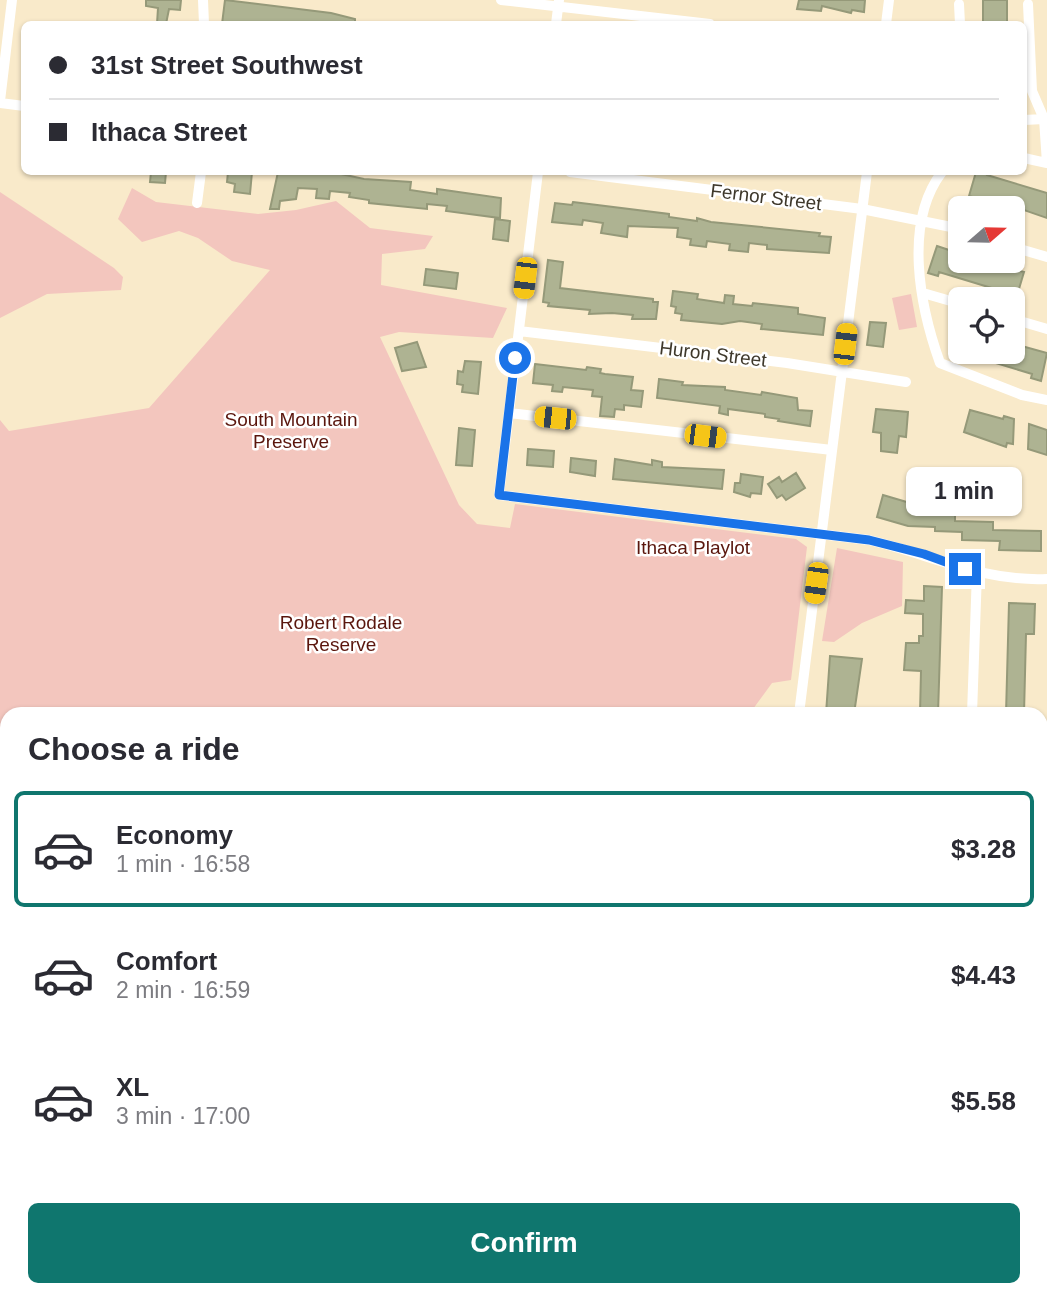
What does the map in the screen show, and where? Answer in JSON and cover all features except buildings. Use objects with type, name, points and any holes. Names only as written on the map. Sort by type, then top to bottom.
[{"type":"street","points":[[12,0],[0,102],[21,106]]},
{"type":"street","points":[[204,0],[204,21]]},
{"type":"street","points":[[501,0],[558,3],[688,21]]},
{"type":"street","points":[[886,21],[889,0]]},
{"type":"street","points":[[556,21],[558,3]]},
{"type":"street","points":[[959,4],[960,21]]},
{"type":"street","points":[[1027,159],[1047,163],[1046,119],[1031,91],[1028,4]]},
{"type":"street","points":[[1027,120],[1046,119]]},
{"type":"street","points":[[197,203],[201,175]]},
{"type":"street","points":[[538,175],[499,495],[822,533],[899,547],[977,572],[1009,578],[1047,579]]},
{"type":"street","name":"Fernor Street","points":[[594,175],[862,209],[948,227]]},
{"type":"street","points":[[800,707],[867,175]]},
{"type":"street","points":[[940,175],[930,188],[922,222],[919,266],[930,335],[940,363],[1022,395],[1047,400]]},
{"type":"street","points":[[1026,251],[1047,257]]},
{"type":"street","points":[[923,293],[948,300]]},
{"type":"street","points":[[1025,323],[1047,329]]},
{"type":"street","name":"Huron Street","points":[[519,331],[842,371],[906,382]]},
{"type":"street","points":[[509,413],[832,450]]},
{"type":"street","points":[[972,707],[977,572]]},
{"type":"green space","points":[[132,188],[156,202],[258,214],[296,210],[336,201],[370,228],[433,236],[425,249],[382,254],[381,285],[507,308],[493,338],[399,332],[380,337],[459,505],[477,524],[510,528],[515,504],[796,539],[807,547],[791,680],[772,683],[754,707],[0,707],[0,420],[9,431],[149,408],[270,270],[232,261],[198,238],[179,231],[142,242],[118,219]]},
{"type":"green space","points":[[0,192],[114,268],[123,277],[121,290],[47,294],[0,318]]},
{"type":"green space","points":[[911,294],[917,327],[899,330],[892,298]]},
{"type":"green space","points":[[837,548],[903,562],[902,606],[862,623],[834,642],[822,641]]},
{"type":"route","points":[[515,358],[499,495],[869,540],[924,554],[965,569]]},
{"type":"park label","name":"South Mountain Preserve","points":[[291,430]]},
{"type":"park label","name":"Ithaca Playlot","points":[[693,547]]},
{"type":"park label","name":"Robert Rodale Reserve","points":[[341,633]]}]
